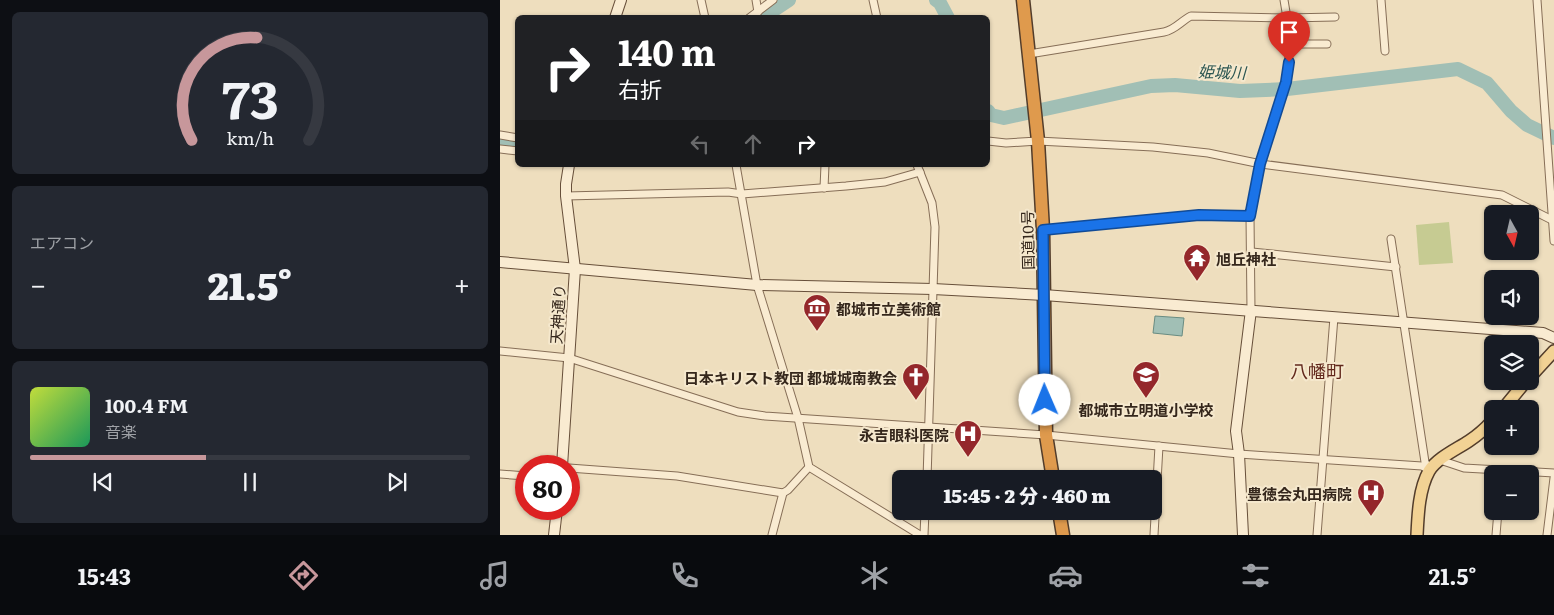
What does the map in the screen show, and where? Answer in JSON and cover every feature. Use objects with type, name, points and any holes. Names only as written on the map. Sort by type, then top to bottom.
[{"type":"highway","name":"国道10号","points":[[1023,0],[1038,141],[1043,230],[1046,435],[1052,470]]},
{"type":"highway","points":[[1060,520],[1063,535]]},
{"type":"main road","points":[[1539,367],[1554,351]]},
{"type":"main road","points":[[1510,400],[1519,390]]},
{"type":"main road","points":[[1417,535],[1420,501],[1430,470],[1440,460],[1484,429]]},
{"type":"street","points":[[617,15],[621,0]]},
{"type":"street","points":[[701,0],[704,15]]},
{"type":"street","points":[[756,0],[758,12]]},
{"type":"street","points":[[754,15],[773,0]]},
{"type":"street","points":[[872,0],[876,15]]},
{"type":"street","points":[[1243,535],[1236,431],[1251,310],[1252,252],[1250,216],[1260,164],[1286,82],[1289,62],[1288,18],[1284,0]]},
{"type":"street","points":[[1381,0],[1385,51]]},
{"type":"street","points":[[1537,0],[1554,241]]},
{"type":"street","points":[[1029,54],[1172,31],[1186,18],[1191,16],[1335,17]]},
{"type":"street","points":[[1288,44],[1328,44]]},
{"type":"street","points":[[500,136],[515,138]]},
{"type":"street","points":[[990,141],[1006,143],[1038,141],[1153,146],[1208,153],[1260,164],[1502,195],[1553,222]]},
{"type":"street","points":[[500,149],[515,152]]},
{"type":"street","name":"天神通り","points":[[563,455],[575,269],[566,196],[569,167]]},
{"type":"street","points":[[736,167],[757,285],[798,418],[809,467],[920,535]]},
{"type":"street","points":[[824,188],[825,167]]},
{"type":"street","points":[[566,196],[728,192],[742,194],[824,188],[885,182],[918,169],[932,203],[935,227],[927,470]]},
{"type":"street","points":[[1043,230],[1199,215],[1250,216]]},
{"type":"street","points":[[1391,239],[1425,462],[1430,470]]},
{"type":"street","points":[[1252,252],[1396,267]]},
{"type":"street","points":[[500,262],[757,285],[1044,295],[1543,333],[1554,338]]},
{"type":"street","points":[[1318,535],[1334,317]]},
{"type":"street","points":[[500,351],[569,358],[738,412],[929,428],[1046,435],[1239,454],[1422,466],[1430,470]]},
{"type":"street","points":[[1154,535],[1160,446]]},
{"type":"street","points":[[1440,460],[1464,468],[1484,470]]},
{"type":"street","points":[[580,469],[677,476],[783,493],[809,467]]},
{"type":"street","points":[[1539,473],[1554,473]]},
{"type":"street","points":[[500,474],[515,475]]},
{"type":"street","points":[[1547,535],[1554,478]]},
{"type":"street","points":[[772,535],[783,493]]},
{"type":"street","points":[[554,535],[556,520]]},
{"type":"street","points":[[924,535],[925,520]]},
{"type":"street","points":[[1496,535],[1497,520]]},
{"type":"green space","points":[[1449,222],[1453,263],[1419,265],[1416,225]]},
{"type":"water","points":[[1155,316],[1184,318],[1182,336],[1153,333]]},
{"type":"waterway","name":"姫城川","points":[[766,15],[789,0]]},
{"type":"waterway","name":"姫城川","points":[[936,0],[940,3],[946,15]]},
{"type":"waterway","name":"姫城川","points":[[990,114],[1004,118],[1151,86],[1175,85],[1240,91],[1287,89],[1458,69],[1487,83],[1511,111],[1527,125],[1554,138]]},
{"type":"waterway","name":"姫城川","points":[[500,142],[515,144]]},
{"type":"place","name":"旭丘神社","points":[[1197,282]]},
{"type":"place","name":"都城市立美術館","points":[[817,332]]},
{"type":"place","name":"都城市立明道小学校","points":[[1146,399]]},
{"type":"place","name":"日本キリスト教団 都城城南教会","points":[[916,401]]},
{"type":"place","name":"永吉眼科医院","points":[[968,458]]},
{"type":"place","name":"豊徳会丸田病院","points":[[1371,517]]},
{"type":"district","name":"八幡町","points":[[1317,370]]},
{"type":"route","points":[[1045,400],[1043,230],[1199,215],[1250,216],[1260,164],[1286,82],[1289,62]]}]
